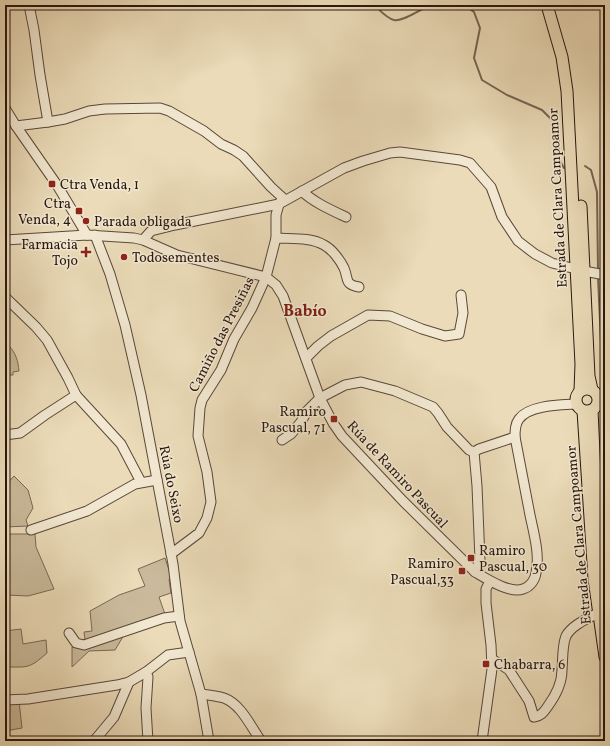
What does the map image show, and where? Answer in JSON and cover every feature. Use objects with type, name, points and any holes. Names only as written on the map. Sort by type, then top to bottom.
[{"type":"main road","name":"Estrada de Clara Campoamor","points":[[547,5],[562,57],[567,91],[570,141],[584,270],[582,364],[580,391],[576,397],[591,406]]},
{"type":"main road","name":"Estrada de Clara Campoamor","points":[[555,5],[562,25],[569,56],[574,90],[589,376],[592,390],[597,395],[591,406],[590,528],[602,609],[605,657]]},
{"type":"main road","points":[[580,391],[586,389],[592,390]]},
{"type":"street","points":[[29,5],[48,122]]},
{"type":"street","name":"Rúa do Seixo","points":[[5,108],[91,235],[110,274],[126,325],[141,395],[171,554],[179,616],[183,634],[202,694],[208,741]]},
{"type":"street","points":[[16,126],[65,119],[89,111],[105,109],[160,108],[169,111],[204,131],[221,144],[243,156],[283,198],[279,204]]},
{"type":"street","points":[[143,240],[152,231],[279,204],[344,168],[390,153],[400,152],[460,160],[470,163],[491,187],[502,217],[518,241],[535,254],[552,263],[604,275]]},
{"type":"street","points":[[302,191],[308,197],[346,217]]},
{"type":"street","name":"Camiño das Presiñas","points":[[171,554],[199,533],[207,518],[212,502],[207,472],[198,436],[200,408],[202,400],[222,370],[234,339],[252,308],[266,277],[276,238],[276,215],[279,204]]},
{"type":"street","points":[[5,240],[91,235],[122,236],[143,240],[177,255],[266,277]]},
{"type":"street","points":[[276,238],[314,241],[323,244],[330,249],[344,268],[347,281],[351,286],[359,287]]},
{"type":"street","name":"Rúa de Ramiro Pascual","points":[[266,277],[276,285],[283,296],[320,398],[333,423],[352,448],[448,547],[476,572],[504,587],[519,590],[528,587],[536,574],[537,558],[534,535],[515,437],[518,419],[528,411],[543,407],[591,406]]},
{"type":"street","points":[[306,358],[331,336],[368,315],[390,316],[422,329],[446,336],[459,334],[463,313],[461,295]]},
{"type":"street","points":[[5,298],[47,340],[76,395],[121,444],[141,482]]},
{"type":"street","points":[[282,440],[291,434],[301,422],[307,411],[320,398],[346,385],[361,382],[404,394],[436,409],[447,427],[469,450],[474,452]]},
{"type":"street","points":[[5,435],[20,433],[45,414],[76,395]]},
{"type":"street","points":[[474,452],[515,437]]},
{"type":"street","points":[[474,452],[480,560],[476,572]]},
{"type":"street","points":[[32,530],[87,511],[135,484],[157,480]]},
{"type":"street","points":[[482,741],[492,669],[486,603],[486,590],[490,580]]},
{"type":"street","points":[[492,659],[509,670],[529,701],[534,717],[539,716],[559,688],[566,638],[570,631],[602,609]]},
{"type":"street","points":[[68,633],[76,643],[84,645],[164,618],[179,616]]},
{"type":"street","points":[[5,700],[28,699],[129,682],[146,672],[168,655],[189,652]]},
{"type":"street","points":[[146,672],[148,677],[146,708],[148,741]]},
{"type":"street","points":[[94,741],[114,717],[129,682]]},
{"type":"street","points":[[202,694],[229,700],[237,706],[261,741]]},
{"type":"shaded area","points":[[9,346],[15,354],[19,367],[19,371],[13,372],[13,375],[10,375],[5,370],[5,355]]},
{"type":"shaded area","points":[[14,476],[28,490],[33,508],[26,520],[28,526],[5,527],[5,485]]},
{"type":"shaded area","points":[[5,534],[35,534],[36,547],[54,589],[28,596],[5,594]]},
{"type":"shaded area","points":[[165,558],[172,579],[169,579],[171,593],[159,597],[166,617],[124,635],[115,650],[89,651],[72,667],[72,647],[85,640],[84,632],[92,631],[90,611],[119,595],[145,586],[138,569]]},
{"type":"shaded area","points":[[21,629],[23,644],[46,640],[47,653],[36,662],[28,666],[5,667],[5,631]]},
{"type":"shaded area","points":[[19,701],[22,728],[5,731],[5,702]]},
{"type":"waterway","points":[[374,5],[386,16],[394,20],[403,19],[425,8],[435,5]]},
{"type":"waterway","points":[[464,5],[474,12],[480,28],[474,58],[482,80],[507,95],[542,110],[554,122],[559,138],[559,159],[564,168]]},
{"type":"waterway","points":[[585,166],[591,170],[597,192],[598,270]]},
{"type":"waterway","points":[[598,277],[603,387]]},
{"type":"waterway","points":[[605,415],[603,499],[605,543]]},
{"type":"place","name":"Ctra Venda, 1","points":[[52,184]]},
{"type":"place","name":"Ctra Venda, 4","points":[[79,211]]},
{"type":"place","name":"Parada obligada","points":[[86,221]]},
{"type":"place","name":"Farmacia Tojo","points":[[86,252]]},
{"type":"place","name":"Todosementes","points":[[124,257]]},
{"type":"place","name":"Ramiro Pascual, 71","points":[[334,419]]},
{"type":"place","name":"Ramiro Pascual, 30","points":[[471,558]]},
{"type":"place","name":"Ramiro Pascual,33","points":[[462,571]]},
{"type":"place","name":"Chabarra, 6","points":[[486,664]]},
{"type":"district","name":"Babío","points":[[305,310]]}]
